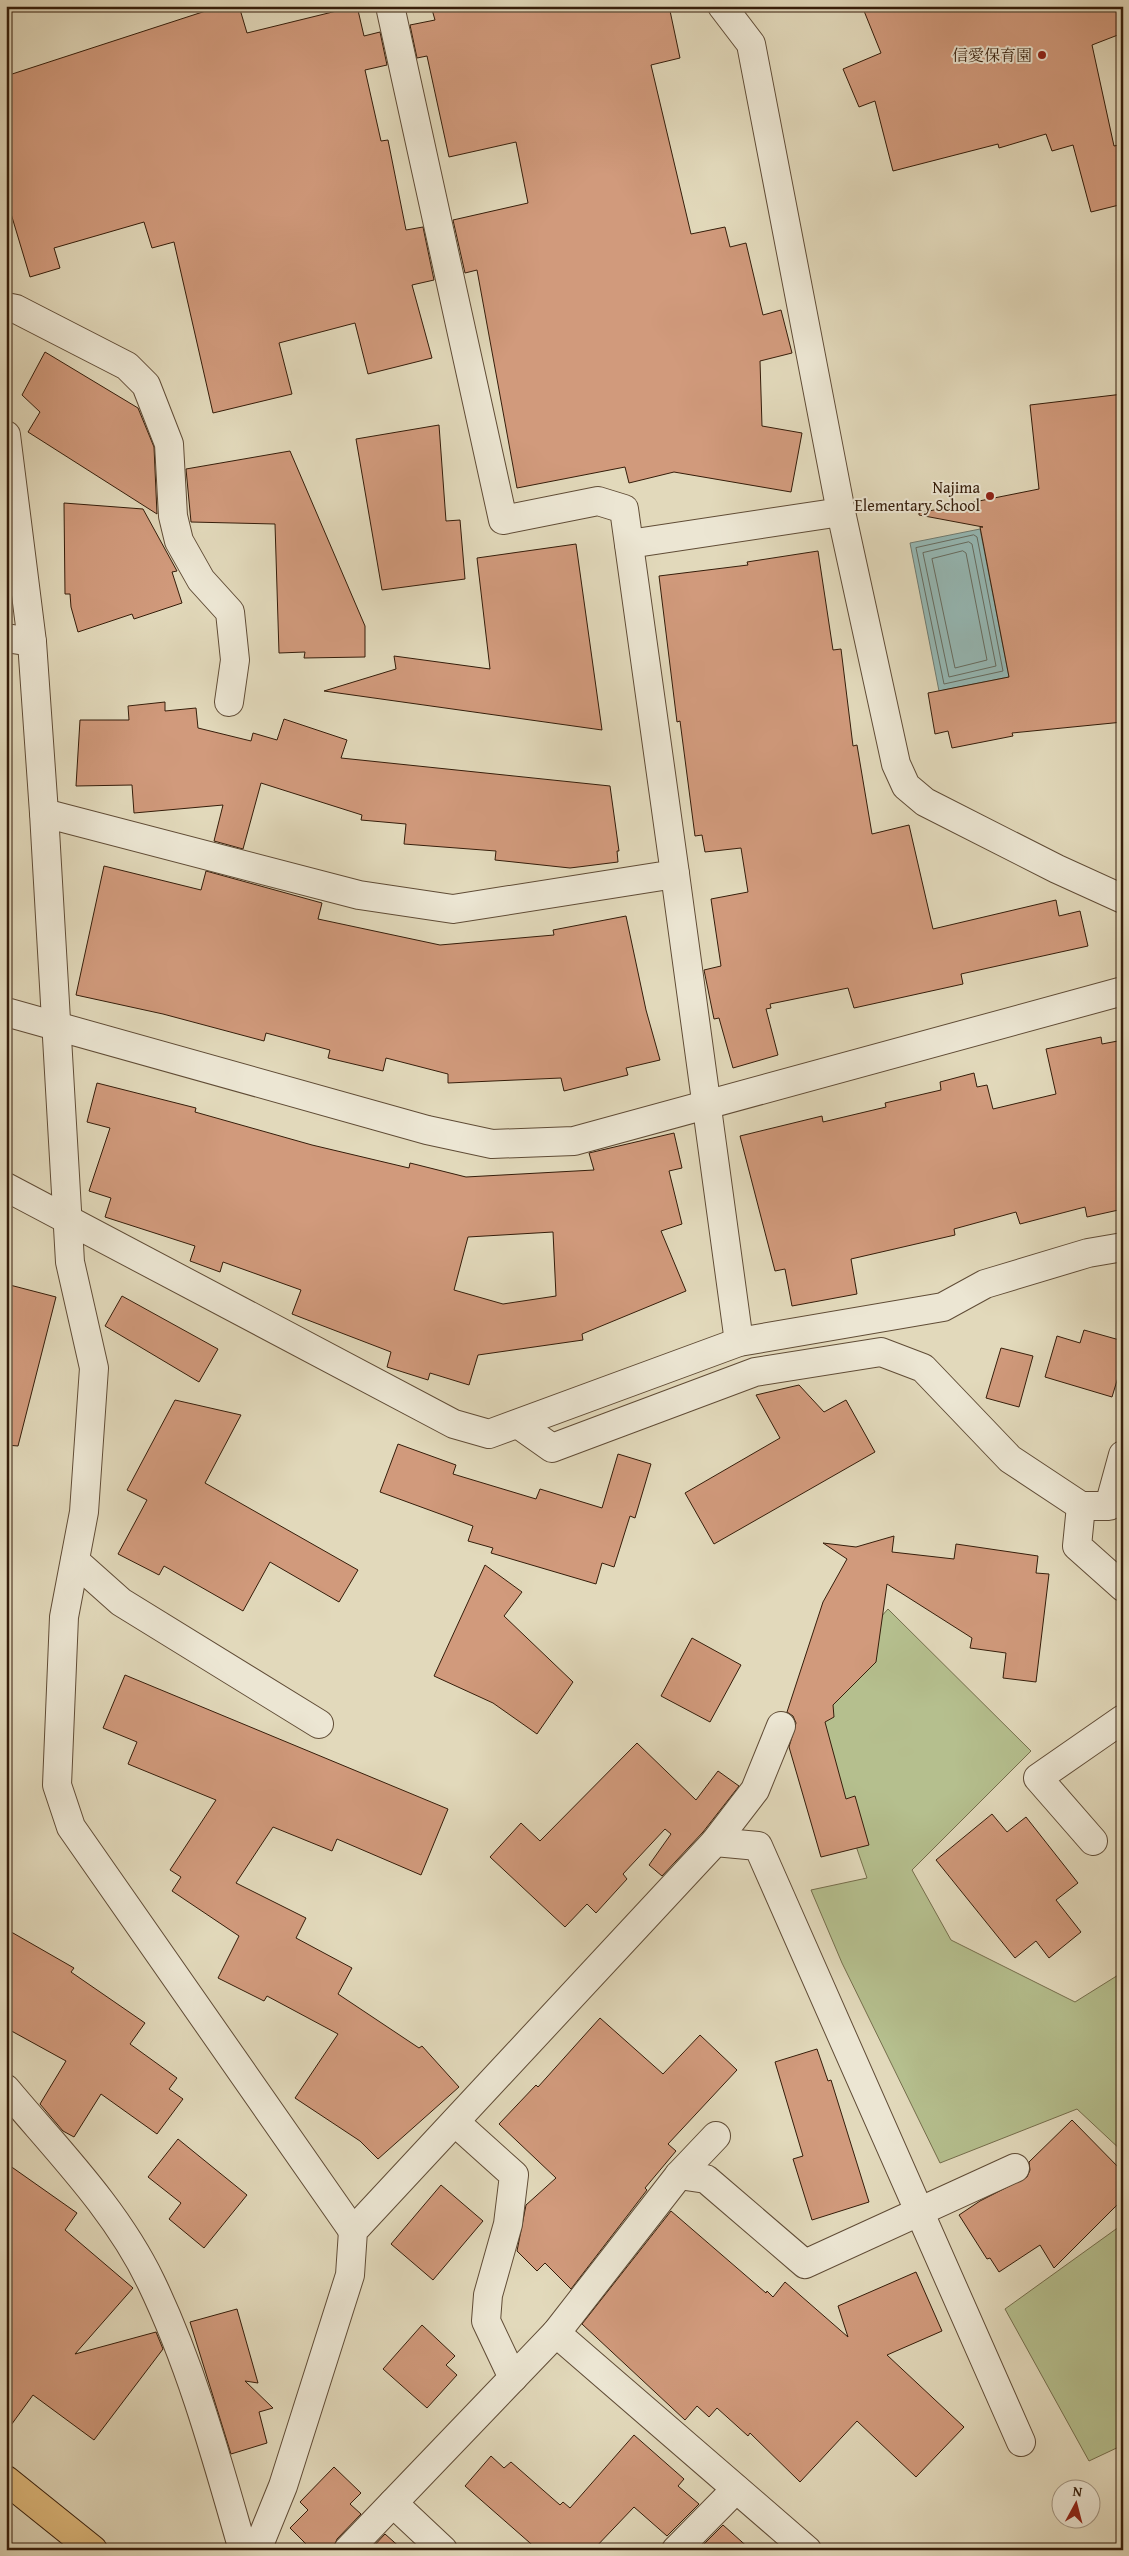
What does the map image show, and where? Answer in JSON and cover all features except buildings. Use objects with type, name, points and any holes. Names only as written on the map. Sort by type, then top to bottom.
[{"type":"main road","points":[[6,2480],[93,2550]]},
{"type":"street","points":[[390,6],[503,520],[598,501],[624,509],[739,1342]]},
{"type":"street","points":[[722,6],[751,44],[841,512],[896,764],[906,786],[925,802],[1057,869],[1123,899]]},
{"type":"street","points":[[6,306],[16,309],[127,366],[146,384],[169,444],[173,516],[179,541],[201,580],[230,612],[234,660],[229,702]]},
{"type":"street","points":[[6,435],[19,640],[44,812],[70,1262],[94,1368],[84,1512],[64,1617],[57,1785],[71,1827],[353,2231],[350,2276],[283,2486],[257,2550]]},
{"type":"street","points":[[629,544],[841,512]]},
{"type":"street","points":[[44,812],[359,895],[453,909],[675,874]]},
{"type":"street","points":[[6,1012],[56,1028],[427,1130],[492,1144],[574,1141],[1123,991]]},
{"type":"street","points":[[6,1187],[454,1424],[489,1434],[739,1342],[944,1307],[985,1284],[1088,1253],[1123,1247]]},
{"type":"street","points":[[518,1424],[552,1448],[755,1372],[881,1352],[923,1368],[1010,1459],[1081,1506],[1116,1507],[1123,1455]]},
{"type":"street","points":[[1081,1506],[1078,1546],[1123,1586]]},
{"type":"street","points":[[75,1561],[121,1602],[319,1724]]},
{"type":"street","points":[[1093,1841],[1038,1778],[1123,1719]]},
{"type":"street","points":[[353,2231],[715,1842],[755,1790],[781,1726]]},
{"type":"street","points":[[715,1842],[758,1846],[1021,2442]]},
{"type":"street","points":[[6,2089],[107,2209],[151,2280],[176,2341],[206,2425],[244,2550]]},
{"type":"street","points":[[455,2122],[514,2175],[508,2224],[488,2295],[486,2321],[513,2378]]},
{"type":"street","points":[[348,2550],[556,2333],[679,2175],[716,2136]]},
{"type":"street","points":[[679,2175],[706,2179],[805,2264],[1015,2168]]},
{"type":"street","points":[[556,2333],[807,2550]]},
{"type":"street","points":[[676,2550],[736,2489]]},
{"type":"street","points":[[393,2504],[443,2550]]},
{"type":"green space","points":[[888,1609],[1031,1751],[912,1870],[951,1940],[1075,2002],[1123,1972],[1123,2152],[1077,2109],[940,2163],[842,1963],[811,1890],[867,1878],[806,1701]]},
{"type":"green space","points":[[1123,2224],[1123,2445],[1089,2461],[1005,2309]]},
{"type":"water","points":[[980,529],[1009,677],[939,691],[910,543]]},
{"type":"place","name":"信愛保育園","points":[[1042,55]]},
{"type":"place","name":"Najima Elementary School","points":[[990,496]]}]
